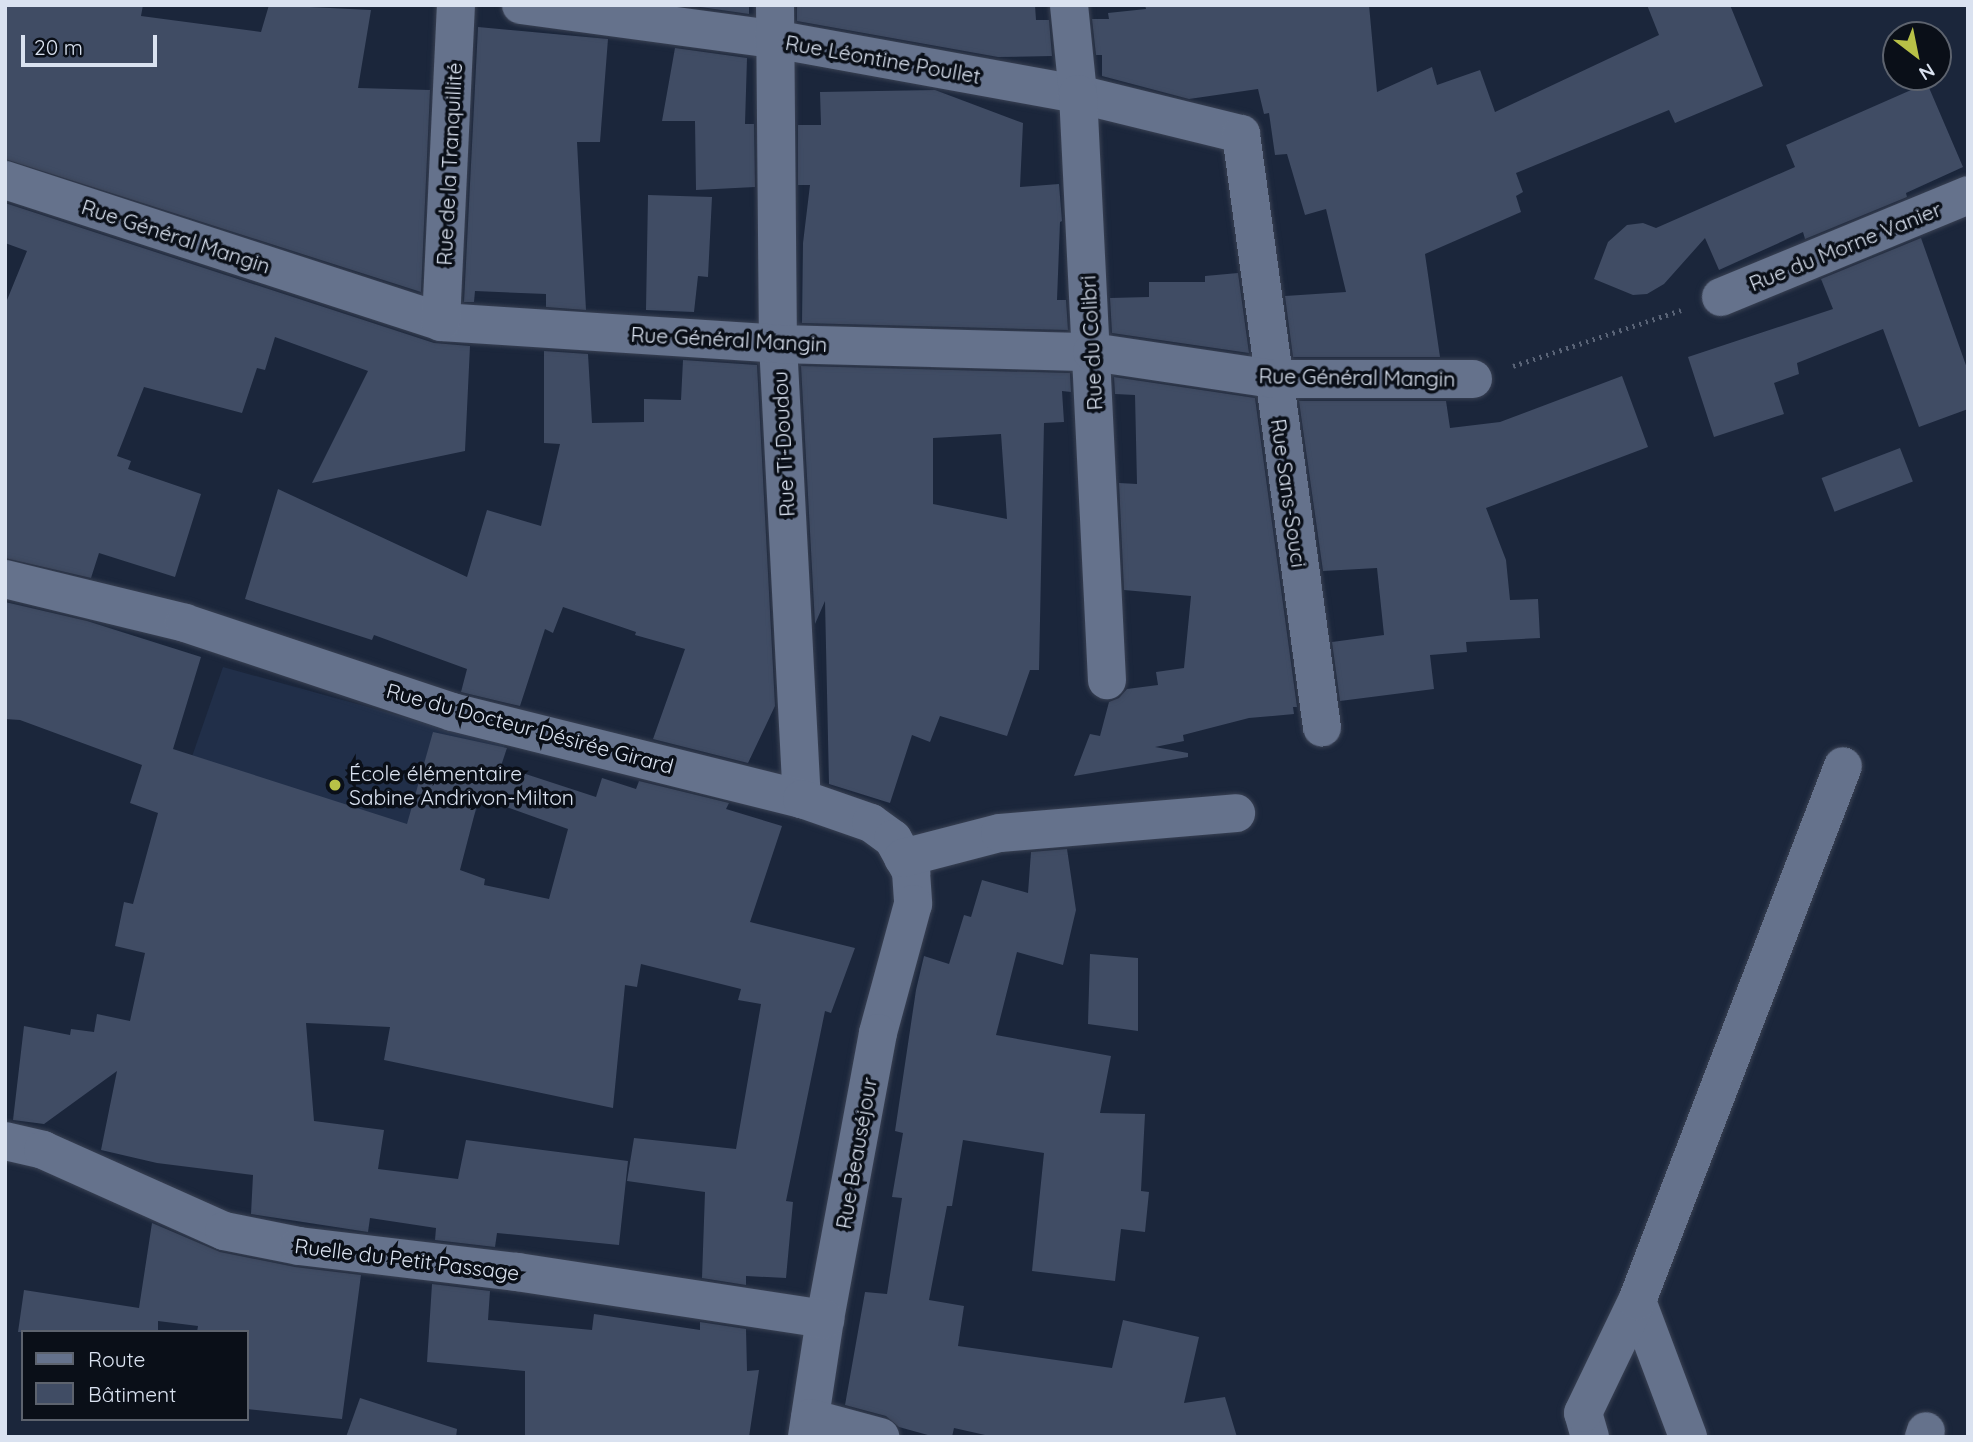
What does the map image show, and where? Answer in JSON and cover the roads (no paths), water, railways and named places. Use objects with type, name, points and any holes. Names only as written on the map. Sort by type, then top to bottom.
[{"type":"street","name":"Rue de la Tranquillité","points":[[441,322],[456,5]]},
{"type":"street","name":"Rue Léontine Poullet","points":[[521,5],[774,22],[1241,134]]},
{"type":"street","name":"Rue du Colibri","points":[[1069,5],[1078,94],[1107,680]]},
{"type":"street","name":"Rue Ti-Doudou","points":[[774,22],[778,344],[802,799]]},
{"type":"street","name":"Rue Sans-Souci","points":[[1241,134],[1322,728]]},
{"type":"street","name":"Rue Général Mangin","points":[[5,180],[441,322],[778,344],[1092,352],[1273,379],[1473,379]]},
{"type":"street","name":"Rue du Morne Vanier","points":[[1721,297],[1968,195]]},
{"type":"street","name":"Rue du Docteur Désirée Girard","points":[[5,579],[185,623],[452,712],[802,799],[871,823],[893,839],[907,865]]},
{"type":"street","points":[[1590,1437],[1583,1413],[1637,1301],[1843,766]]},
{"type":"street","points":[[907,865],[1000,833],[1236,813]]},
{"type":"street","name":"Rue Beauséjour","points":[[809,1427],[825,1319],[878,1033],[914,904],[907,865]]},
{"type":"street","name":"Ruelle du Petit Passage","points":[[5,1141],[43,1150],[224,1231],[299,1246],[517,1272],[825,1319]]},
{"type":"street","points":[[1637,1301],[1688,1437]]},
{"type":"street","points":[[809,1427],[880,1437]]},
{"type":"place","name":"École élémentaire Sabine Andrivon-Milton","points":[[335,785]]}]
